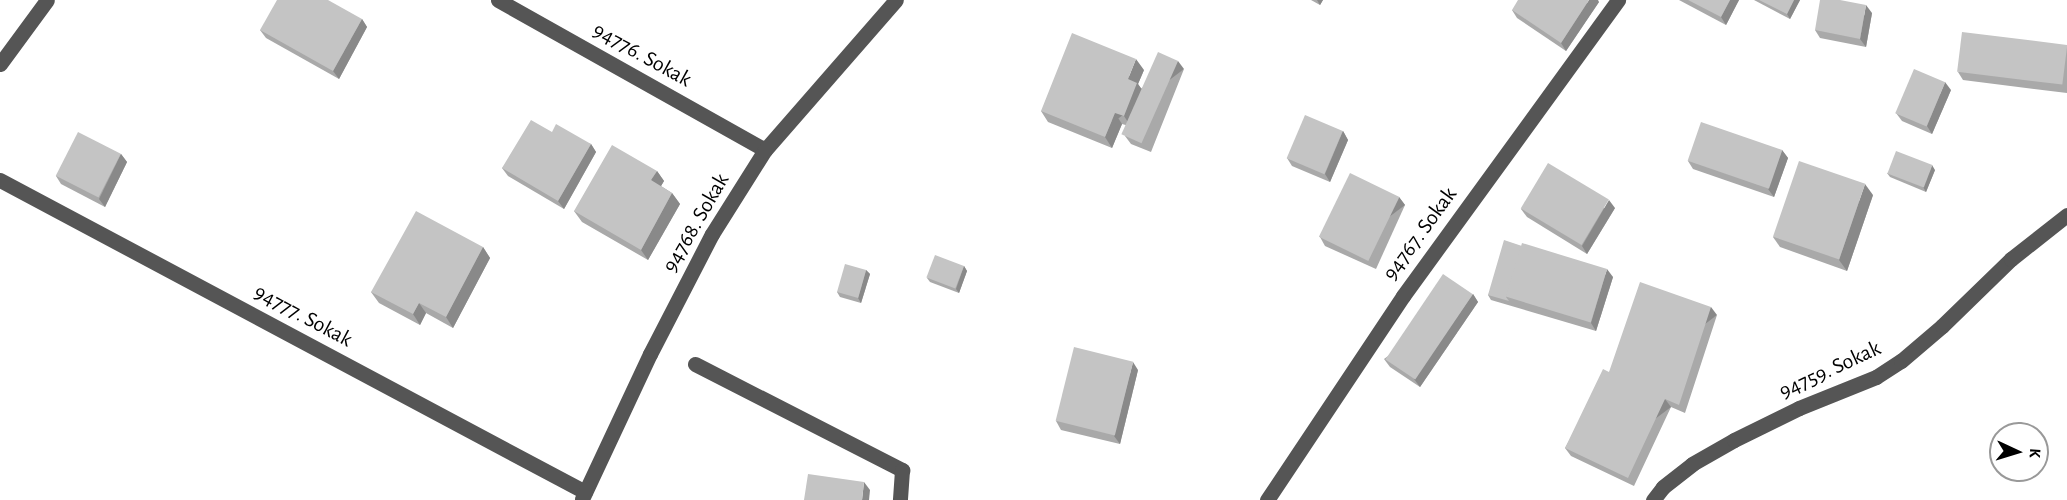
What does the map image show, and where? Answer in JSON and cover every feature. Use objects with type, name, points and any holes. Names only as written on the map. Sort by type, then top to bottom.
[{"type":"street","points":[[0,64],[46,0]]},
{"type":"street","name":"94776. Sokak","points":[[498,0],[765,150]]},
{"type":"street","name":"94768. Sokak","points":[[583,496],[650,354],[712,234],[765,150],[896,0]]},
{"type":"street","name":"94767. Sokak","points":[[1267,500],[1322,422],[1403,296],[1618,0]]},
{"type":"street","name":"94777. Sokak","points":[[0,180],[583,496]]},
{"type":"street","name":"94759. Sokak","points":[[1653,500],[1663,487],[1692,465],[1734,440],[1799,408],[1876,378],[1901,361],[1942,326],[2011,259],[2067,215]]},
{"type":"street","points":[[695,364],[902,470],[900,500]]},
{"type":"building","points":[[277,0],[328,0],[362,19],[333,71],[260,30]]},
{"type":"building","points":[[1518,0],[1589,0],[1561,43],[1512,10]]},
{"type":"building","points":[[1688,0],[1730,0],[1721,17]]},
{"type":"building","points":[[1759,0],[1794,0],[1787,14]]},
{"type":"building","points":[[1820,0],[1840,0],[1866,5],[1860,39],[1815,30]]},
{"type":"building","points":[[1962,32],[2067,45],[2062,85],[1957,72]]},
{"type":"building","points":[[1072,33],[1136,59],[1128,79],[1137,83],[1124,116],[1115,113],[1105,137],[1041,111]]},
{"type":"building","points":[[1158,52],[1178,61],[1141,143],[1121,134]]},
{"type":"building","points":[[1914,69],[1945,82],[1927,126],[1895,113]]},
{"type":"building","points":[[1305,115],[1343,131],[1324,174],[1287,158]]},
{"type":"building","points":[[531,120],[552,132],[556,124],[591,144],[558,201],[502,168]]},
{"type":"building","points":[[1701,122],[1782,150],[1769,189],[1688,161]]},
{"type":"building","points":[[78,132],[121,154],[99,197],[56,176]]},
{"type":"building","points":[[612,145],[657,171],[651,180],[672,193],[641,250],[574,211]]},
{"type":"building","points":[[1896,151],[1932,165],[1924,187],[1887,173]]},
{"type":"building","points":[[1799,161],[1865,184],[1839,259],[1773,237]]},
{"type":"building","points":[[1548,163],[1609,200],[1582,245],[1521,208]]},
{"type":"building","points":[[1350,173],[1399,197],[1368,261],[1319,237]]},
{"type":"building","points":[[416,211],[483,247],[446,317],[419,303],[413,314],[371,292]]},
{"type":"building","points":[[1504,240],[1522,246],[1506,297],[1509,301],[1488,295]]},
{"type":"building","points":[[1522,243],[1607,269],[1591,323],[1506,297]]},
{"type":"building","points":[[935,255],[964,266],[955,289],[926,277]]},
{"type":"building","points":[[845,264],[866,270],[858,298],[837,292]]},
{"type":"building","points":[[1443,274],[1473,294],[1415,380],[1385,359]]},
{"type":"building","points":[[1640,282],[1711,307],[1679,405],[1665,399],[1628,478],[1565,448],[1603,369],[1609,372]]},
{"type":"building","points":[[1074,347],[1133,362],[1115,435],[1056,421]]},
{"type":"building","points":[[808,474],[864,482],[862,500],[804,500]]}]
